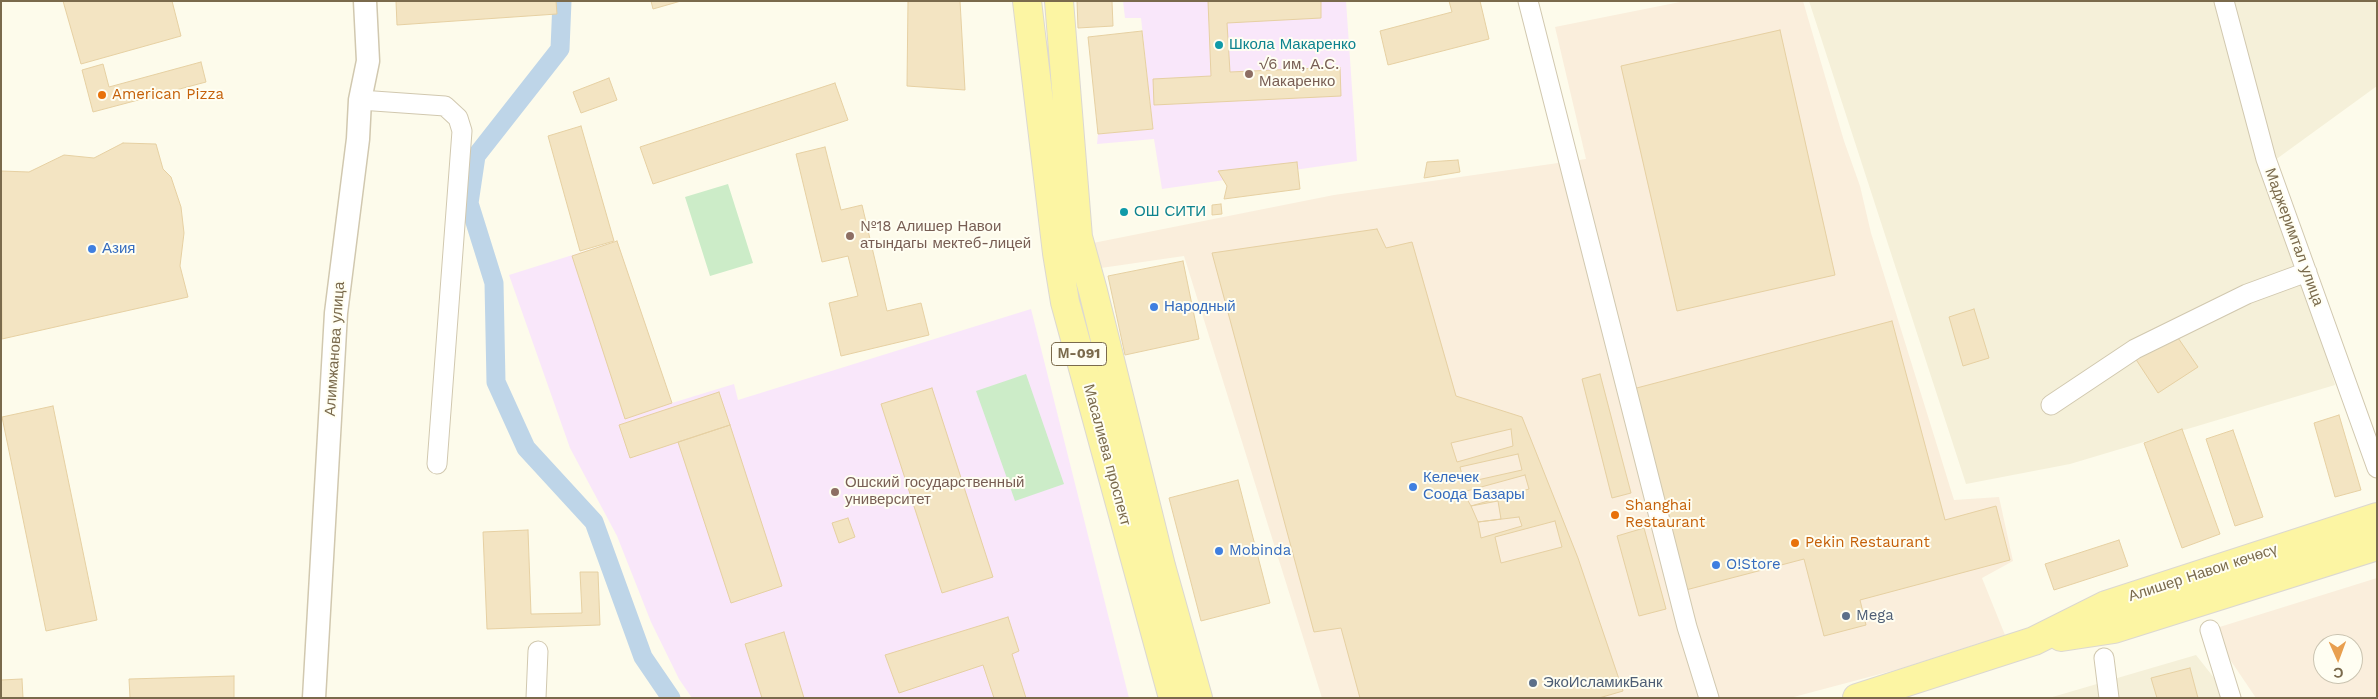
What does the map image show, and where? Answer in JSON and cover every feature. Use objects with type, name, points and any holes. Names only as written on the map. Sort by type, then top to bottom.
[{"type":"main road","name":"Масалиева проспект","points":[[1027,1],[1056,243],[1065,302],[1173,698]]},
{"type":"main road","name":"Масалиева проспект","points":[[1059,1],[1078,237],[1161,566],[1198,698]]},
{"type":"main road","name":"Алишер Навои көчөсү","points":[[1857,698],[2034,641],[2106,605],[2377,517]]},
{"type":"main road","name":"Алишер Навои көчөсү","points":[[2034,641],[2114,629],[2377,546]]},
{"type":"street","name":"Алимжанова улица","points":[[314,698],[336,313],[358,139],[360,100],[368,61],[365,1]]},
{"type":"street","points":[[1528,1],[1687,627],[1709,698]]},
{"type":"street","name":"Маджеримтал улица","points":[[2224,1],[2266,159],[2351,402],[2377,468]]},
{"type":"street","points":[[360,100],[445,106],[458,118],[462,131],[436,464]]},
{"type":"street","points":[[2051,405],[2135,349],[2247,294],[2307,272]]},
{"type":"street","points":[[2210,630],[2231,698]]},
{"type":"street","points":[[536,698],[538,652]]},
{"type":"street","points":[[2104,658],[2109,698]]},
{"type":"shaded area","name":"√6 им, А.С. Макаренко","points":[[1123,1],[1346,1],[1357,161],[1162,189],[1154,139],[1097,144],[1098,134],[1153,129],[1141,18],[1125,18]]},
{"type":"shaded area","points":[[1685,1],[1803,1],[1844,141],[1860,186],[1871,233],[1954,500],[1999,497],[2013,561],[1982,578],[2005,635],[1899,669],[1790,698],[1322,698],[1184,256],[1101,268],[1093,243],[1334,195],[1586,159],[1555,27]]},
{"type":"shaded area","points":[[1809,1],[2377,1],[2377,86],[2271,163],[2335,385],[2070,464],[1966,484]]},
{"type":"shaded area","name":"Ошский государственный университет","points":[[617,241],[672,403],[734,384],[738,400],[1031,309],[1129,698],[692,698],[679,679],[651,622],[617,536],[570,448],[509,275]]},
{"type":"shaded area","points":[[2377,578],[2377,698],[2256,698],[2210,630]]},
{"type":"shaded area","points":[[2196,655],[2230,698],[2049,698]]},
{"type":"green space","points":[[728,184],[753,263],[710,276],[685,197]]},
{"type":"green space","points":[[1026,374],[1064,484],[1015,501],[976,391]]},
{"type":"building","points":[[63,1],[172,1],[181,36],[81,64]]},
{"type":"building","points":[[396,1],[556,1],[557,14],[397,25]]},
{"type":"building","points":[[651,1],[681,1],[653,9]]},
{"type":"building","points":[[908,1],[960,1],[965,90],[907,86]]},
{"type":"building","points":[[1077,1],[1112,1],[1113,26],[1078,28]]},
{"type":"building","name":"Школа Макаренко","points":[[1208,1],[1321,1],[1321,18],[1227,23],[1230,72],[1340,67],[1341,96],[1154,105],[1153,79],[1211,76]]},
{"type":"building","points":[[1449,1],[1480,1],[1489,39],[1388,65],[1380,31],[1452,12]]},
{"type":"building","points":[[1780,30],[1835,275],[1677,311],[1621,66]]},
{"type":"building","points":[[1142,31],[1153,129],[1098,134],[1088,37]]},
{"type":"building","points":[[201,62],[206,82],[93,112],[82,70],[103,64],[109,87]]},
{"type":"building","points":[[609,78],[617,100],[581,113],[573,92]]},
{"type":"building","points":[[835,83],[848,120],[653,184],[640,147]]},
{"type":"building","points":[[581,126],[614,241],[580,251],[548,136]]},
{"type":"building","name":"Азия","points":[[123,143],[156,144],[163,169],[171,177],[181,207],[184,233],[180,266],[188,297],[2,339],[1,171],[29,172],[64,155],[94,158]]},
{"type":"building","points":[[825,147],[841,210],[862,205],[887,311],[921,303],[929,335],[841,356],[829,303],[858,296],[848,256],[822,262],[796,154]]},
{"type":"building","points":[[1458,160],[1460,172],[1424,178],[1427,162]]},
{"type":"building","points":[[1297,162],[1300,189],[1224,199],[1227,186],[1218,171]]},
{"type":"building","points":[[1221,204],[1222,214],[1212,215],[1212,205]]},
{"type":"building","name":"Келечек Соода Базары","points":[[1377,229],[1386,248],[1412,242],[1456,396],[1522,417],[1578,558],[1623,691],[1599,698],[1360,698],[1341,628],[1314,632],[1212,253]]},
{"type":"building","points":[[617,241],[672,403],[625,419],[572,256]]},
{"type":"building","name":"Народный","points":[[1183,261],[1199,339],[1125,355],[1108,276]]},
{"type":"building","points":[[1974,309],[1989,358],[1963,366],[1949,317]]},
{"type":"building","points":[[1892,321],[1945,520],[1996,506],[2010,560],[1860,600],[1866,625],[1824,636],[1804,559],[1682,591],[1629,390]]},
{"type":"building","points":[[2174,332],[2198,367],[2158,393],[2135,358]]},
{"type":"building","points":[[1600,374],[1631,493],[1612,498],[1582,379]]},
{"type":"building","points":[[932,388],[993,577],[942,593],[881,404]]},
{"type":"building","points":[[719,392],[730,425],[630,458],[619,425]]},
{"type":"building","points":[[53,406],[97,620],[46,631],[2,417]]},
{"type":"building","points":[[2339,415],[2361,490],[2335,497],[2314,423]]},
{"type":"building","points":[[730,425],[782,586],[731,603],[678,442]]},
{"type":"building","points":[[1511,429],[1513,446],[1457,462],[1451,443]]},
{"type":"building","points":[[2182,429],[2220,534],[2182,548],[2144,443]]},
{"type":"building","points":[[2233,430],[2263,517],[2235,526],[2206,439]]},
{"type":"building","points":[[1518,454],[1522,470],[1464,483],[1460,467]]},
{"type":"building","points":[[1525,475],[1529,489],[1471,506],[1463,492]]},
{"type":"building","name":"Mobinda","points":[[1238,480],[1270,603],[1201,621],[1169,498]]},
{"type":"building","points":[[1498,501],[1501,519],[1478,522],[1471,506]]},
{"type":"building","points":[[1519,517],[1522,526],[1481,538],[1478,522]]},
{"type":"building","points":[[848,518],[855,537],[839,543],[832,523]]},
{"type":"building","points":[[1555,521],[1562,547],[1501,563],[1495,537]]},
{"type":"building","points":[[1644,528],[1666,609],[1639,616],[1617,536]]},
{"type":"building","points":[[528,530],[531,614],[582,613],[580,572],[598,572],[600,625],[487,629],[483,532]]},
{"type":"building","points":[[2119,540],[2128,566],[2054,590],[2045,564]]},
{"type":"building","points":[[1008,617],[1019,651],[1012,654],[1026,698],[994,698],[983,665],[899,693],[885,655]]},
{"type":"building","points":[[784,632],[804,698],[762,698],[745,644]]},
{"type":"building","points":[[2190,668],[2198,698],[2157,698],[2151,678]]},
{"type":"building","points":[[234,676],[234,698],[130,698],[129,679]]},
{"type":"building","points":[[22,679],[23,698],[1,698],[1,680]]},
{"type":"waterway","points":[[562,1],[560,49],[476,156],[469,203],[494,283],[496,382],[526,448],[594,522],[643,657],[671,698]]},
{"type":"place","name":"Школа Макаренко","points":[[1219,45]]},
{"type":"place","name":"√6 им, А.С. Макаренко","points":[[1249,74]]},
{"type":"place","name":"American Pizza","points":[[102,95]]},
{"type":"place","name":"ОШ СИТИ","points":[[1124,212]]},
{"type":"place","name":"№18 Алишер Навои атындагы мектеб-лицей","points":[[850,236]]},
{"type":"place","name":"Азия","points":[[92,249]]},
{"type":"place","name":"Народный","points":[[1154,307]]},
{"type":"place","name":"Келечек Соода Базары","points":[[1413,487]]},
{"type":"place","name":"Ошский государственный университет","points":[[835,492]]},
{"type":"place","name":"Shanghai Restaurant","points":[[1615,515]]},
{"type":"place","name":"Pekin Restaurant","points":[[1795,543]]},
{"type":"place","name":"Mobinda","points":[[1219,551]]},
{"type":"place","name":"O!Store","points":[[1716,565]]},
{"type":"place","name":"Mega","points":[[1846,616]]},
{"type":"place","name":"ЭкоИсламикБанк","points":[[1533,683]]}]
